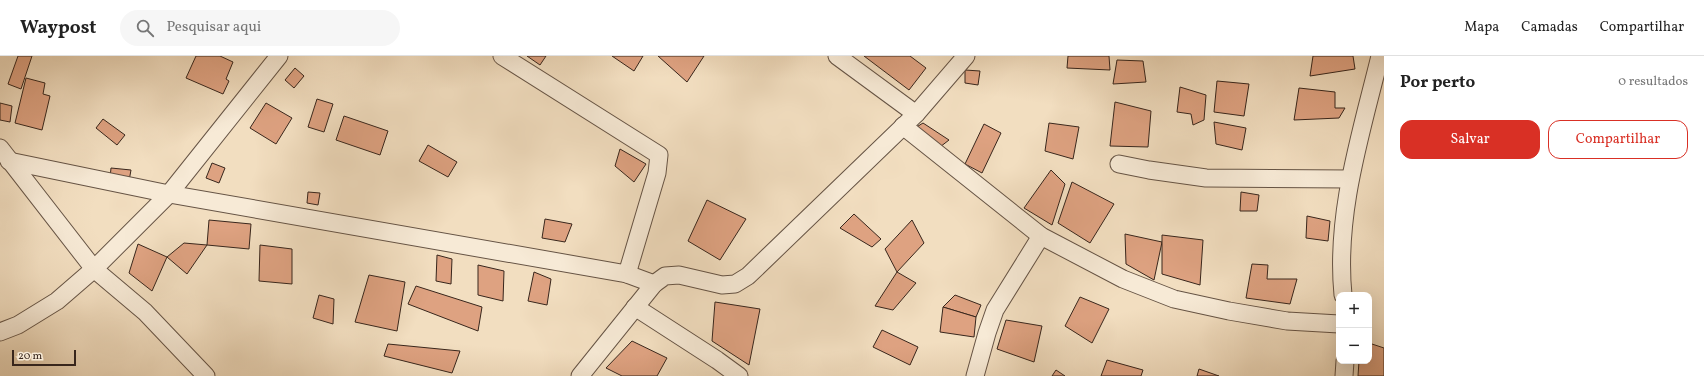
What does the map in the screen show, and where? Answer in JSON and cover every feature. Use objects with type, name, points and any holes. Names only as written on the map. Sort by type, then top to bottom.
[{"type":"street","points":[[0,332],[18,325],[57,301],[94,269],[169,194],[279,56]]},
{"type":"street","points":[[502,56],[659,155],[657,173],[627,274]]},
{"type":"street","points":[[837,56],[916,114]]},
{"type":"street","points":[[580,376],[654,284],[665,276],[679,276],[722,285],[735,284],[748,276],[916,114],[966,56]]},
{"type":"street","points":[[1343,292],[1341,281],[1342,239],[1350,179],[1380,56]]},
{"type":"street","points":[[903,126],[1041,236],[1123,279],[1174,299],[1229,311],[1287,321],[1336,324]]},
{"type":"street","points":[[0,148],[94,269],[145,312],[206,376]]},
{"type":"street","points":[[10,161],[169,194],[627,274],[654,284]]},
{"type":"street","points":[[1119,164],[1206,178],[1350,179]]},
{"type":"street","points":[[975,376],[995,310],[1041,236]]},
{"type":"street","points":[[635,307],[739,376]]},
{"type":"street","points":[[1344,376],[1345,364]]},
{"type":"building","points":[[18,56],[32,56],[21,89],[8,84]]},
{"type":"building","points":[[196,56],[220,56],[233,62],[226,79],[229,81],[223,94],[186,78]]},
{"type":"building","points":[[527,56],[546,56],[540,65]]},
{"type":"building","points":[[612,56],[643,56],[634,71]]},
{"type":"building","points":[[658,56],[704,56],[687,82]]},
{"type":"building","points":[[864,56],[910,56],[926,68],[909,90]]},
{"type":"building","points":[[1068,56],[1109,56],[1110,70],[1067,68]]},
{"type":"building","points":[[1313,56],[1353,56],[1355,69],[1310,76]]},
{"type":"building","points":[[1117,60],[1143,61],[1146,82],[1113,84]]},
{"type":"building","points":[[295,68],[304,76],[294,88],[285,80]]},
{"type":"building","points":[[965,70],[980,71],[978,85],[965,83]]},
{"type":"building","points":[[26,78],[45,83],[43,94],[50,96],[42,130],[15,123]]},
{"type":"building","points":[[1217,81],[1249,84],[1244,116],[1214,112]]},
{"type":"building","points":[[1180,87],[1206,95],[1204,120],[1193,125],[1191,114],[1177,112]]},
{"type":"building","points":[[1299,88],[1335,92],[1335,108],[1345,108],[1339,118],[1294,120]]},
{"type":"building","points":[[317,99],[333,104],[324,132],[308,127]]},
{"type":"building","points":[[1115,102],[1151,111],[1148,147],[1110,146]]},
{"type":"building","points":[[0,103],[12,106],[10,122],[0,120]]},
{"type":"building","points":[[266,103],[292,118],[276,144],[250,128]]},
{"type":"building","points":[[344,116],[388,131],[380,155],[336,140]]},
{"type":"building","points":[[103,119],[125,135],[117,145],[96,128]]},
{"type":"building","points":[[1214,122],[1246,128],[1242,150],[1216,144]]},
{"type":"building","points":[[923,123],[949,140],[940,147],[915,128]]},
{"type":"building","points":[[1049,123],[1079,127],[1073,159],[1045,151]]},
{"type":"building","points":[[984,124],[1001,133],[982,173],[965,164]]},
{"type":"building","points":[[428,145],[457,162],[448,177],[419,161]]},
{"type":"building","points":[[620,149],[646,164],[634,182],[615,166]]},
{"type":"building","points":[[212,163],[225,168],[219,183],[206,178]]},
{"type":"building","points":[[111,168],[131,170],[129,181],[110,178]]},
{"type":"building","points":[[1051,170],[1065,184],[1052,225],[1024,208]]},
{"type":"building","points":[[1072,182],[1114,204],[1090,243],[1058,223]]},
{"type":"building","points":[[308,192],[320,193],[318,205],[307,203]]},
{"type":"building","points":[[1241,192],[1259,195],[1257,211],[1240,211]]},
{"type":"building","points":[[707,200],[746,219],[720,260],[688,241]]},
{"type":"building","points":[[854,214],[881,239],[872,247],[840,228]]},
{"type":"building","points":[[1307,216],[1330,221],[1328,241],[1306,238]]},
{"type":"building","points":[[545,219],[572,224],[565,242],[542,238]]},
{"type":"building","points":[[209,220],[251,224],[249,249],[207,245]]},
{"type":"building","points":[[912,220],[924,243],[897,272],[885,249]]},
{"type":"building","points":[[1125,234],[1162,242],[1154,280],[1126,264]]},
{"type":"building","points":[[1162,235],[1203,240],[1200,285],[1162,274]]},
{"type":"building","points":[[184,243],[207,245],[187,274],[167,257]]},
{"type":"building","points":[[138,244],[167,257],[152,291],[129,273]]},
{"type":"building","points":[[260,245],[292,249],[292,284],[259,281]]},
{"type":"building","points":[[437,255],[452,259],[451,284],[436,281]]},
{"type":"building","points":[[1252,264],[1268,265],[1267,279],[1297,279],[1290,304],[1246,298]]},
{"type":"building","points":[[478,265],[504,271],[503,301],[478,295]]},
{"type":"building","points":[[534,272],[551,279],[547,305],[528,301]]},
{"type":"building","points":[[897,272],[916,283],[893,310],[875,306]]},
{"type":"building","points":[[369,275],[405,282],[397,331],[355,322]]},
{"type":"building","points":[[416,286],[482,307],[478,331],[408,304]]},
{"type":"building","points":[[319,295],[334,299],[333,324],[313,318]]},
{"type":"building","points":[[955,295],[981,305],[976,317],[943,307]]},
{"type":"building","points":[[1080,297],[1109,309],[1092,343],[1065,326]]},
{"type":"building","points":[[715,302],[760,309],[749,365],[712,341]]},
{"type":"building","points":[[943,307],[976,317],[974,337],[940,332]]},
{"type":"building","points":[[1006,320],[1042,326],[1034,362],[997,349]]},
{"type":"building","points":[[882,330],[918,347],[910,365],[873,347]]},
{"type":"building","points":[[632,341],[667,358],[657,376],[622,376],[606,368]]},
{"type":"building","points":[[388,344],[460,351],[452,373],[384,356]]},
{"type":"building","points":[[1372,344],[1384,348],[1384,376],[1358,376],[1359,364],[1372,364]]},
{"type":"building","points":[[1107,360],[1143,370],[1141,376],[1101,376]]},
{"type":"building","points":[[1199,369],[1219,376],[1197,376]]},
{"type":"building","points":[[1056,370],[1065,376],[1052,376]]}]
